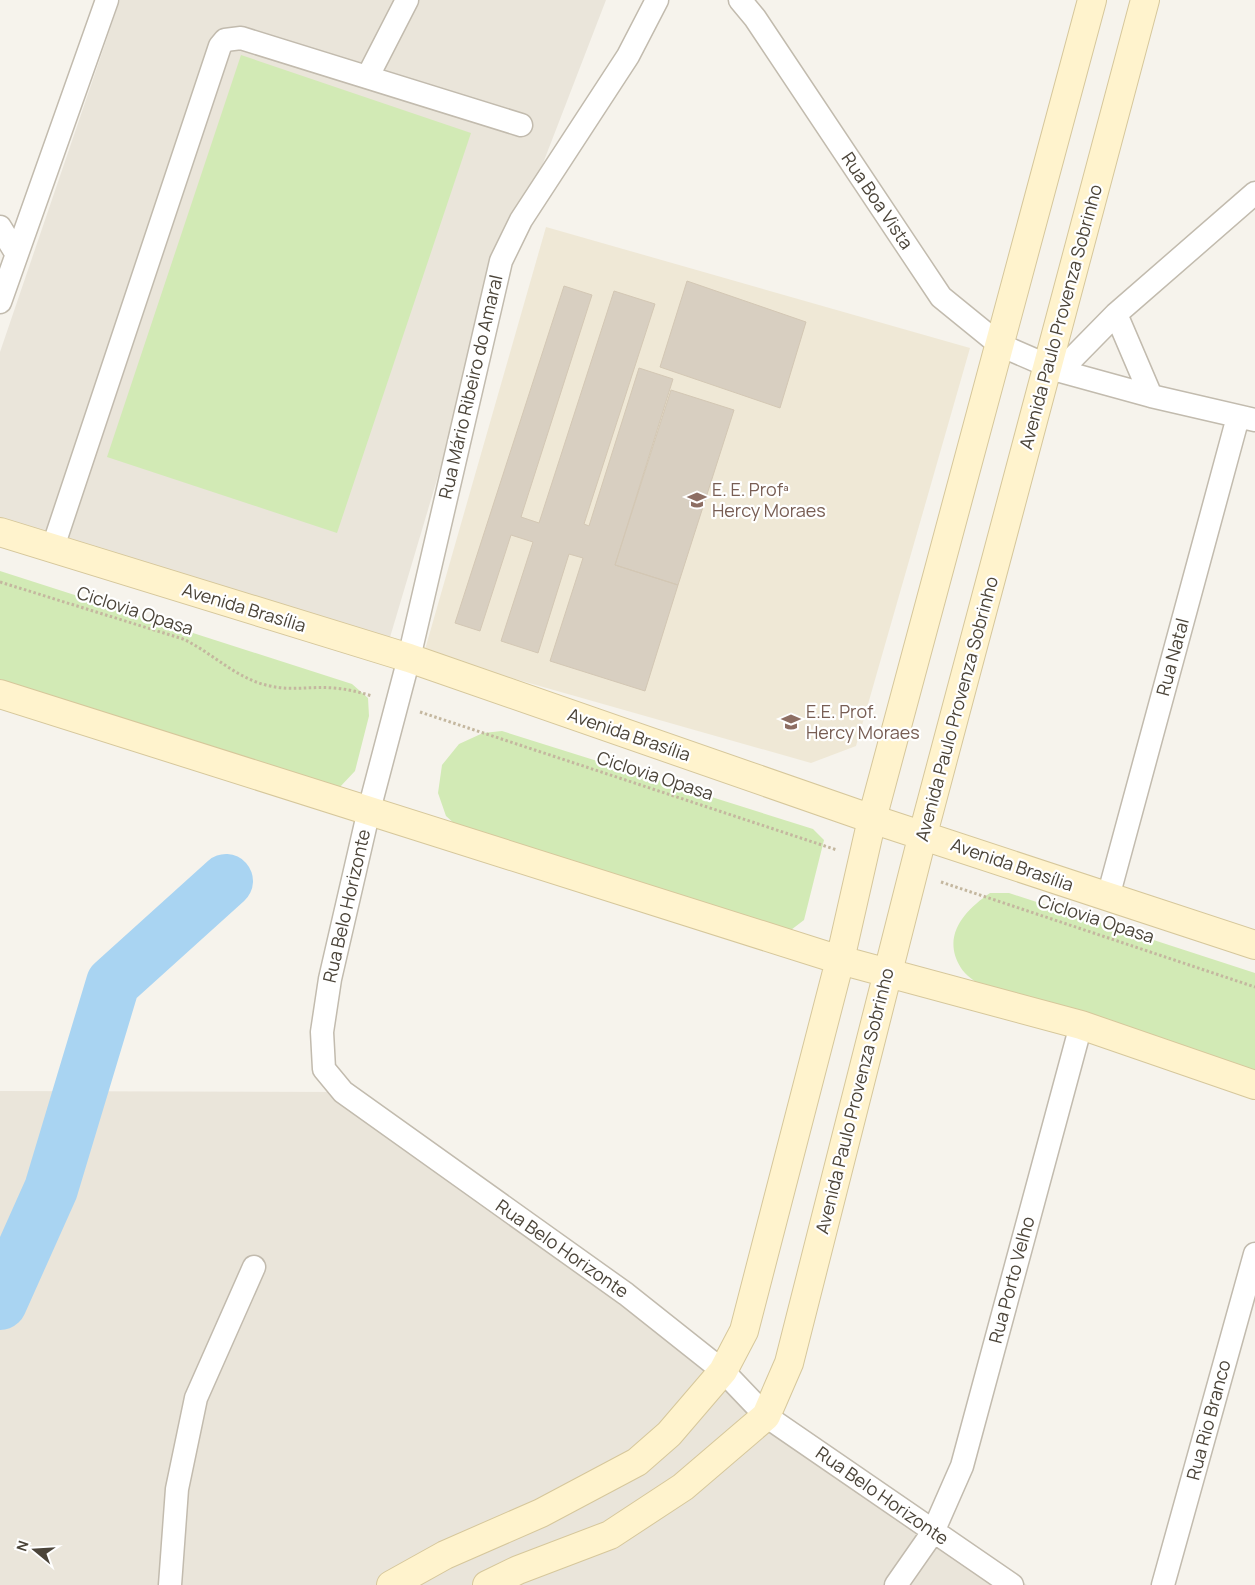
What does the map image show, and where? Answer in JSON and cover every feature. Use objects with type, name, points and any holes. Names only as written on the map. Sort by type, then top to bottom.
[{"type":"main road","points":[[391,1585],[445,1555],[541,1513],[637,1462],[669,1434],[723,1370],[744,1331],[840,960],[872,819],[1092,0]]},
{"type":"main road","name":"Avenida Paulo Provenza Sobrinho","points":[[766,1416],[789,1363],[923,834],[1054,369],[1145,0]]},
{"type":"main road","name":"Avenida Brasília","points":[[0,532],[52,550],[408,658],[872,819],[923,834],[1255,945]]},
{"type":"main road","points":[[0,694],[840,960],[1081,1025],[1255,1086]]},
{"type":"main road","points":[[487,1585],[518,1570],[610,1535],[683,1486],[766,1416]]},
{"type":"street","points":[[0,302],[107,0]]},
{"type":"street","points":[[368,76],[407,0]]},
{"type":"street","name":"Rua Mário Ribeiro do Amaral","points":[[369,810],[408,658],[501,261],[520,220],[628,56],[657,0]]},
{"type":"street","name":"Rua Boa Vista","points":[[740,0],[755,18],[941,297],[1000,345],[1054,369],[1150,396],[1247,419]]},
{"type":"street","points":[[52,550],[220,46],[225,40],[241,38],[521,125]]},
{"type":"street","points":[[1054,369],[1255,193]]},
{"type":"street","points":[[0,227],[16,253]]},
{"type":"street","points":[[1116,314],[1150,396]]},
{"type":"street","name":"Rua Natal","points":[[1108,897],[1247,419]]},
{"type":"street","name":"Rua Belo Horizonte","points":[[369,810],[330,979],[322,1032],[324,1069],[343,1092],[626,1294],[723,1370],[766,1416],[1012,1585]]},
{"type":"street","name":"Rua Porto Velho","points":[[896,1585],[933,1532],[962,1466],[1081,1025]]},
{"type":"street","name":"Rua Rio Branco","points":[[1163,1585],[1255,1254]]},
{"type":"street","points":[[170,1585],[177,1489],[196,1398],[254,1267]]},
{"type":"path","name":"Ciclovia Opasa","points":[[0,582],[183,639],[202,648],[230,670],[268,686],[293,690],[332,687],[373,696]]},
{"type":"path","name":"Ciclovia Opasa","points":[[446,721],[847,853]]},
{"type":"path","name":"Ciclovia Opasa","points":[[938,881],[1255,987]]},
{"type":"shaded area","points":[[120,0],[606,0],[491,298],[388,644],[0,521],[0,352]]},
{"type":"shaded area","name":"E. E. Profª Hercy Moraes","points":[[546,227],[970,348],[856,746],[811,763],[424,653]]},
{"type":"shaded area","points":[[0,1091],[343,1092],[723,1371],[1027,1585],[0,1585]]},
{"type":"green space","points":[[241,55],[471,133],[337,533],[107,457]]},
{"type":"green space","points":[[0,571],[352,684],[368,698],[369,716],[355,771],[339,788],[314,786],[0,679]]},
{"type":"green space","points":[[502,731],[813,829],[824,840],[804,920],[787,933],[467,835],[446,816],[438,793],[442,765],[459,744],[483,733]]},
{"type":"green space","points":[[990,893],[1009,893],[1255,973],[1255,1077],[981,986],[961,968],[955,956],[953,945],[958,925],[964,916]]},
{"type":"building","points":[[687,281],[806,322],[780,408],[660,367]]},
{"type":"building","points":[[564,286],[592,295],[521,517],[539,523],[614,291],[655,304],[584,524],[589,526],[639,368],[673,379],[615,565],[678,585],[645,691],[550,661],[583,558],[569,554],[538,653],[501,641],[533,542],[511,535],[480,631],[455,623]]},
{"type":"building","points":[[671,390],[734,410],[678,585],[615,565]]},
{"type":"waterway","points":[[0,1303],[51,1189],[113,983],[226,881]]},
{"type":"place","name":"E. E. Profª Hercy Moraes","points":[[697,500]]},
{"type":"place","name":"E.E. Prof. Hercy Moraes","points":[[791,722]]}]
